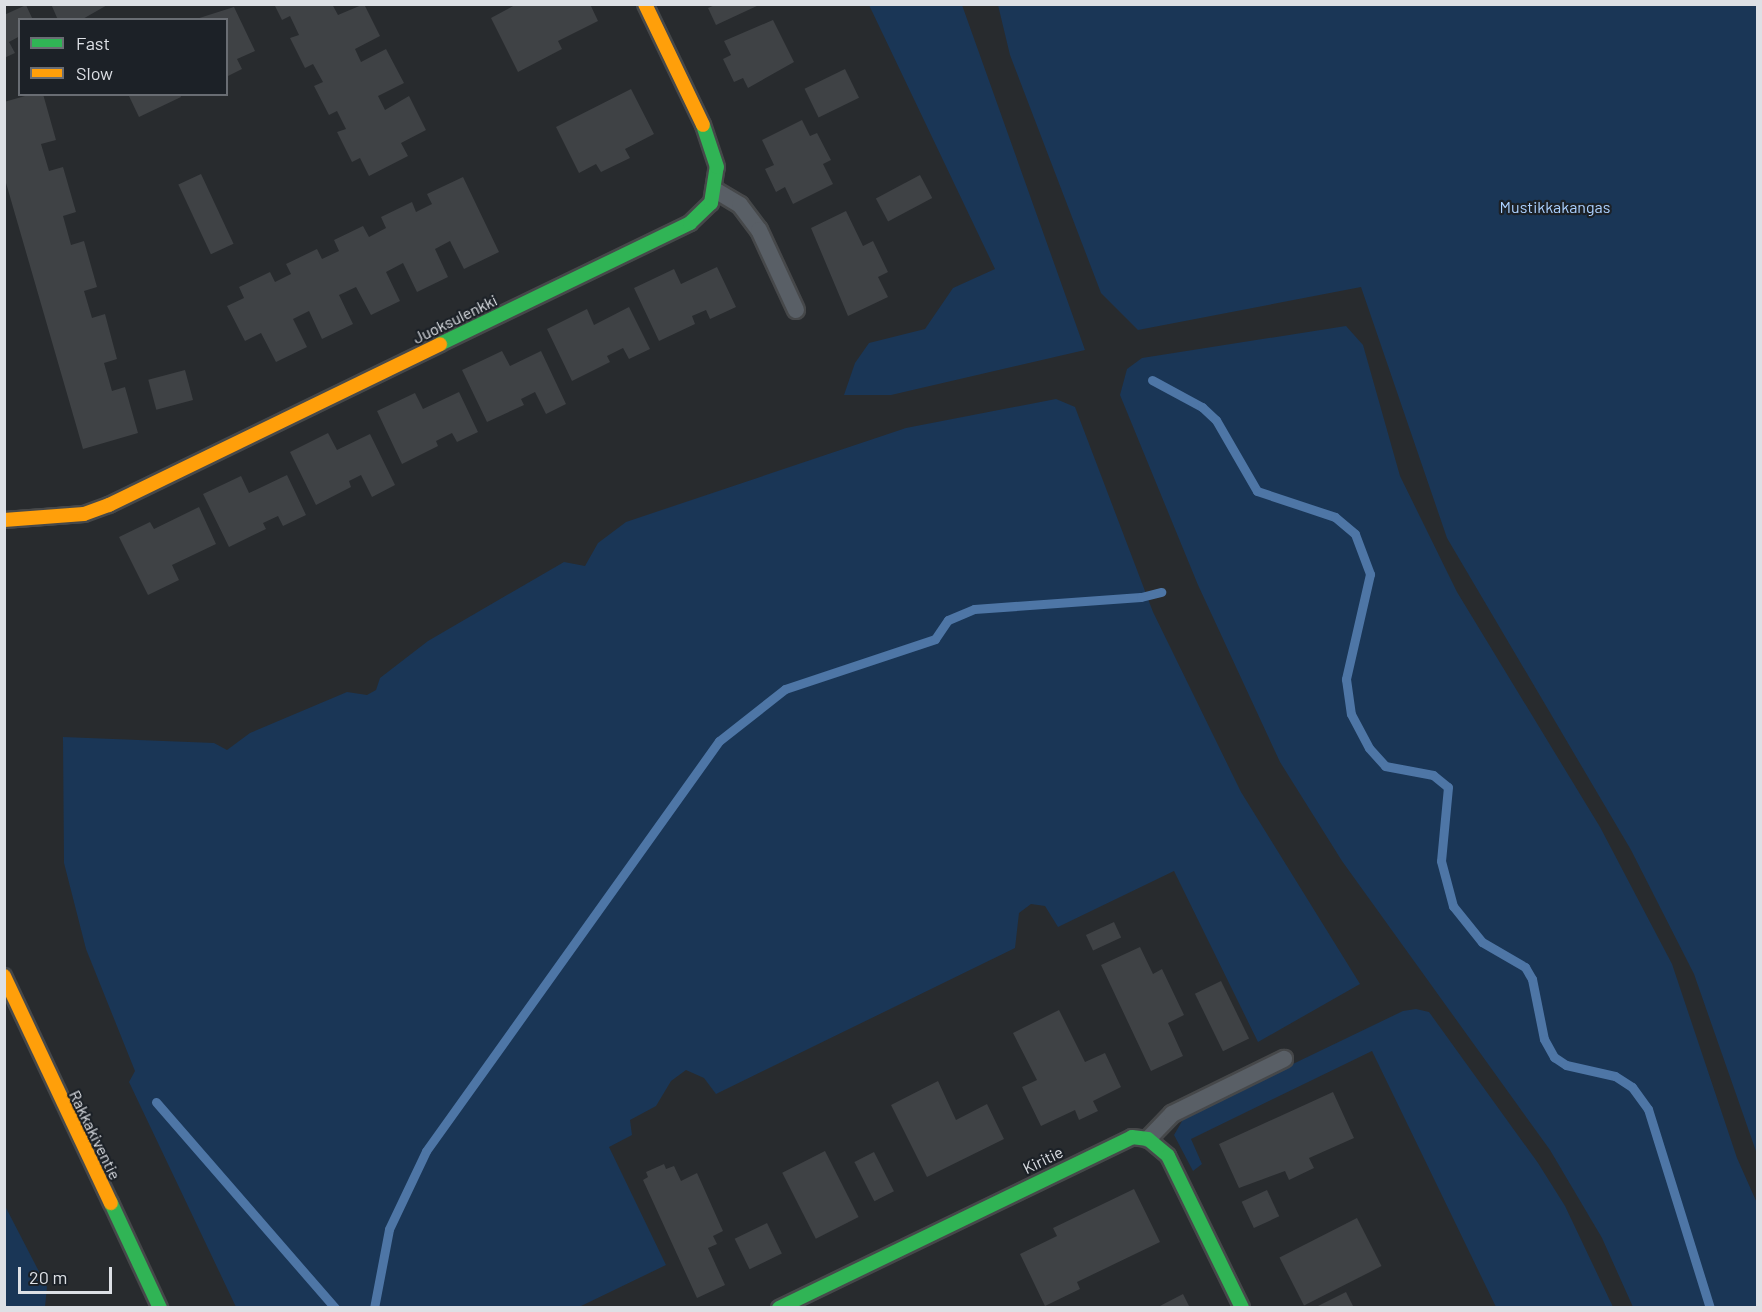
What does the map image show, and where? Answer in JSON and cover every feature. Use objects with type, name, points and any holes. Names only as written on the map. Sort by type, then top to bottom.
[{"type":"street","points":[[645,4],[714,147],[715,190]]},
{"type":"street","name":"Juoksulenkki","points":[[4,519],[84,514],[109,505],[690,223],[711,203],[715,190]]},
{"type":"street","name":"Rakkakiventie","points":[[4,976],[160,1308]]},
{"type":"street","points":[[1148,1139],[1168,1156],[1242,1308]]},
{"type":"street","name":"Kiritie","points":[[779,1308],[1116,1142],[1148,1139]]},
{"type":"lane","points":[[715,190],[740,205],[759,230],[796,310]]},
{"type":"lane","points":[[1148,1139],[1172,1114],[1284,1059]]},
{"type":"green space","points":[[869,5],[962,5],[1085,350],[891,395],[844,395],[855,363],[869,343],[925,329],[953,288],[995,269]]},
{"type":"green space","name":"Mustikkakangas","points":[[998,5],[1757,5],[1757,1154],[1694,974],[1631,850],[1447,538],[1361,287],[1138,330],[1101,293],[1010,55]]},
{"type":"green space","points":[[1346,326],[1363,345],[1400,476],[1457,592],[1600,827],[1672,964],[1737,1158],[1757,1203],[1757,1307],[1633,1307],[1602,1238],[1550,1150],[1342,861],[1280,762],[1198,585],[1120,395],[1127,369],[1142,358]]},
{"type":"green space","points":[[1056,399],[1075,407],[1153,612],[1241,792],[1360,984],[1258,1042],[1174,871],[1058,927],[1045,906],[1031,904],[1019,913],[1015,948],[716,1094],[704,1078],[686,1070],[671,1081],[656,1106],[630,1120],[632,1135],[609,1147],[666,1265],[579,1307],[236,1307],[129,1082],[135,1071],[86,949],[64,863],[63,737],[214,743],[227,750],[250,733],[347,692],[367,695],[376,690],[380,678],[428,641],[564,562],[585,566],[598,543],[626,522],[906,428]]},
{"type":"green space","points":[[1416,1009],[1429,1012],[1538,1163],[1565,1206],[1613,1307],[1496,1307],[1372,1051],[1191,1139],[1202,1164],[1193,1171],[1174,1135],[1185,1116],[1403,1011]]},
{"type":"green space","points":[[4,1204],[47,1287],[45,1307],[5,1307]]},
{"type":"building","points":[[51,4],[109,4],[84,18],[57,18]]},
{"type":"building","points":[[274,4],[332,4],[338,15],[364,4],[380,36],[355,49],[361,62],[386,49],[404,83],[378,96],[385,110],[409,96],[426,130],[401,143],[408,156],[369,176],[360,158],[352,162],[337,132],[346,129],[337,111],[329,115],[314,86],[323,82],[313,64],[305,68],[290,38],[299,35],[290,16],[282,20]]},
{"type":"building","points":[[517,4],[590,4],[598,21],[558,41],[562,49],[518,72],[491,18]]},
{"type":"building","points":[[26,5],[32,18],[18,18],[18,37],[9,42],[15,53],[4,58],[4,15]]},
{"type":"building","points":[[715,5],[759,5],[716,25],[708,8]]},
{"type":"building","points":[[234,7],[255,51],[237,59],[242,69],[228,76],[228,18],[199,18]]},
{"type":"building","points":[[773,20],[794,62],[748,88],[743,78],[734,82],[723,59],[731,55],[724,41]]},
{"type":"building","points":[[845,69],[859,98],[819,117],[805,89]]},
{"type":"building","points":[[631,89],[654,134],[625,149],[630,158],[601,172],[596,164],[579,173],[556,127]]},
{"type":"building","points":[[25,96],[44,96],[56,140],[41,144],[49,171],[63,167],[76,212],[63,216],[71,245],[84,241],[97,287],[84,291],[92,318],[105,314],[117,359],[104,363],[112,391],[125,387],[138,433],[83,449],[4,176],[4,102]]},
{"type":"building","points":[[129,96],[181,96],[181,97],[139,117]]},
{"type":"building","points":[[802,120],[810,136],[817,133],[831,160],[823,164],[833,184],[793,204],[785,187],[776,192],[765,169],[774,165],[762,140]]},
{"type":"building","points":[[201,174],[234,244],[211,254],[178,185]]},
{"type":"building","points":[[920,175],[932,198],[888,221],[876,198]]},
{"type":"building","points":[[463,177],[499,252],[464,269],[450,241],[435,249],[448,277],[417,292],[403,263],[386,272],[400,301],[371,315],[356,287],[339,295],[353,324],[322,339],[309,311],[293,319],[307,347],[276,362],[261,333],[245,341],[227,306],[244,298],[239,287],[270,272],[275,282],[291,274],[286,264],[317,249],[322,259],[339,251],[334,240],[363,226],[369,237],[386,228],[381,217],[412,202],[416,212],[432,204],[427,194]]},
{"type":"building","points":[[846,211],[863,246],[873,241],[888,272],[878,277],[888,297],[848,316],[811,228]]},
{"type":"building","points":[[717,267],[736,307],[710,319],[706,310],[692,316],[695,324],[659,341],[634,288],[674,269],[681,284]]},
{"type":"building","points":[[629,307],[650,349],[629,359],[623,348],[607,356],[610,362],[572,381],[547,329],[587,309],[594,325]]},
{"type":"building","points":[[502,351],[510,366],[541,351],[566,404],[546,414],[535,392],[521,399],[524,405],[487,422],[462,370]]},
{"type":"building","points":[[185,370],[193,400],[156,410],[148,380]]},
{"type":"building","points":[[459,392],[478,432],[457,442],[452,433],[436,441],[438,446],[402,464],[377,411],[415,393],[423,409]]},
{"type":"building","points":[[328,433],[337,450],[370,434],[395,485],[372,497],[361,475],[349,481],[351,487],[316,505],[290,452]]},
{"type":"building","points":[[287,475],[306,515],[283,526],[278,516],[263,523],[266,529],[229,547],[203,494],[241,476],[249,493]]},
{"type":"building","points":[[199,507],[216,544],[172,565],[179,580],[148,595],[119,537],[150,522],[154,529]]},
{"type":"building","points":[[1114,922],[1121,937],[1093,951],[1086,935]]},
{"type":"building","points":[[1140,947],[1153,974],[1162,969],[1184,1015],[1168,1023],[1183,1056],[1151,1071],[1101,965]]},
{"type":"building","points":[[1221,981],[1249,1039],[1223,1051],[1195,994]]},
{"type":"building","points":[[1059,1010],[1085,1062],[1105,1053],[1121,1087],[1093,1101],[1098,1111],[1079,1120],[1075,1110],[1041,1126],[1022,1087],[1037,1080],[1013,1033]]},
{"type":"building","points":[[938,1081],[956,1120],[987,1104],[1004,1139],[927,1177],[891,1105]]},
{"type":"building","points":[[1333,1092],[1354,1138],[1309,1158],[1314,1168],[1289,1180],[1285,1171],[1239,1188],[1219,1144]]},
{"type":"building","points":[[825,1151],[859,1217],[816,1239],[782,1173]]},
{"type":"building","points":[[874,1152],[894,1191],[874,1201],[854,1162]]},
{"type":"building","points":[[664,1164],[666,1169],[674,1166],[681,1181],[697,1173],[723,1231],[713,1236],[717,1244],[708,1248],[725,1285],[697,1298],[643,1180],[648,1177],[646,1172]]},
{"type":"building","points":[[1134,1189],[1160,1242],[1077,1282],[1080,1289],[1045,1306],[1020,1254],[1057,1236],[1053,1228]]},
{"type":"building","points":[[1267,1190],[1279,1216],[1254,1228],[1242,1202]]},
{"type":"building","points":[[1357,1218],[1382,1266],[1304,1306],[1279,1257]]},
{"type":"building","points":[[767,1223],[782,1254],[750,1269],[735,1239]]},
{"type":"building","points":[[1346,1292],[1354,1308],[1314,1308]]},
{"type":"building","points":[[1183,1294],[1190,1308],[1156,1308]]},
{"type":"waterway","points":[[1152,380],[1202,407],[1216,420],[1257,491],[1335,517],[1355,534],[1370,574],[1346,679],[1351,714],[1369,748],[1385,766],[1433,775],[1448,787],[1441,861],[1453,906],[1482,942],[1525,967],[1532,979],[1544,1039],[1554,1057],[1566,1065],[1615,1076],[1632,1087],[1648,1109],[1710,1308]]},
{"type":"waterway","points":[[374,1308],[389,1229],[426,1151],[719,741],[785,689],[935,639],[948,620],[974,609],[1141,597],[1161,592]]},
{"type":"waterway","points":[[156,1102],[335,1308]]},
{"type":"traffic: fast","points":[[440,344],[690,223],[711,203],[717,167],[703,125]]},
{"type":"traffic: fast","points":[[779,1308],[1132,1137],[1148,1139],[1168,1156],[1242,1308]]},
{"type":"traffic: fast","points":[[111,1203],[160,1308]]},
{"type":"traffic: slow","points":[[645,4],[703,125]]},
{"type":"traffic: slow","points":[[4,520],[84,514],[109,505],[440,344]]},
{"type":"traffic: slow","points":[[4,976],[111,1203]]}]
